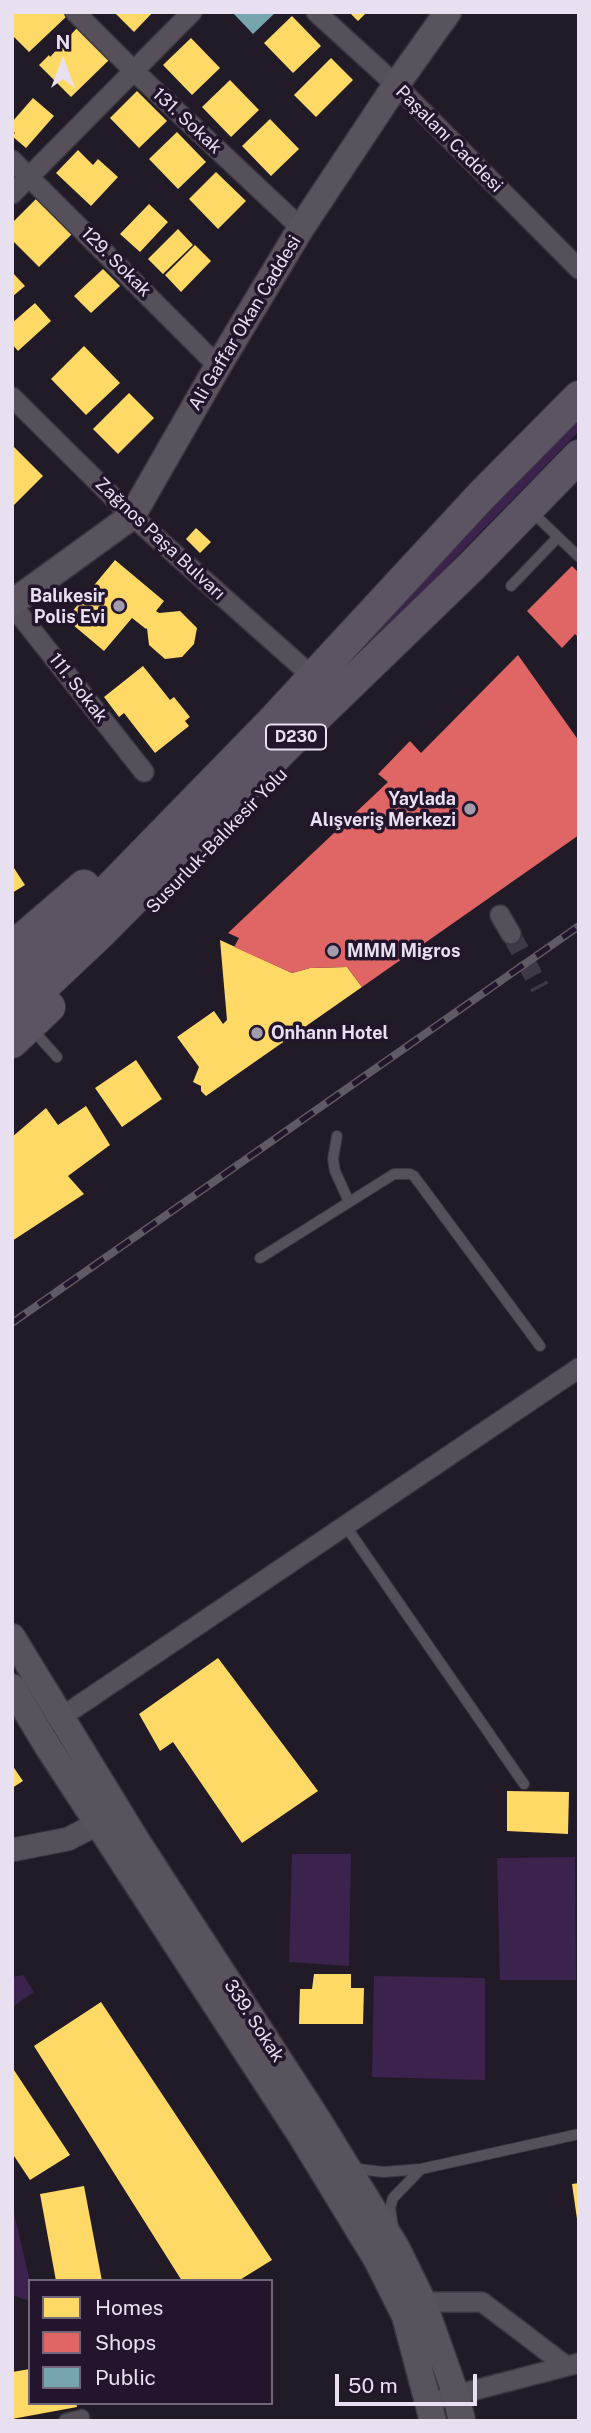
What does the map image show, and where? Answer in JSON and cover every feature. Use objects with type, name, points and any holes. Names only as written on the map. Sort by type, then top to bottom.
[{"type":"highway","name":"D230","points":[[12,985],[90,909],[313,677],[481,496],[579,397]]},
{"type":"highway","name":"Susurluk-Balıkesir Yolu","points":[[18,1028],[189,873],[366,682],[409,628],[528,508],[572,468]]},
{"type":"highway","points":[[12,948],[49,918],[313,677]]},
{"type":"main road","name":"Ali Gaffar Okan Caddesi","points":[[12,604],[132,516],[218,366],[302,229],[396,85],[449,12]]},
{"type":"main road","name":"339. Sokak","points":[[12,1637],[138,1843],[348,2167],[363,2203],[377,2260],[405,2316],[430,2411]]},
{"type":"main road","name":"339. Sokak","points":[[12,1687],[48,1747],[287,2114],[363,2203],[396,2247],[423,2302],[456,2395],[462,2421]]},
{"type":"street","name":"131. Sokak","points":[[75,12],[302,229]]},
{"type":"street","points":[[12,194],[192,12]]},
{"type":"street","name":"Paşalanı Caddesi","points":[[316,12],[396,85],[579,269]]},
{"type":"street","name":"129. Sokak","points":[[12,160],[218,366]]},
{"type":"street","name":"Zağnos Paşa Bulvarı","points":[[12,397],[132,516],[313,677]]},
{"type":"street","name":"111. Sokak","points":[[12,604],[144,772]]},
{"type":"street","points":[[500,915],[511,934]]},
{"type":"street","points":[[61,1718],[579,1368]]},
{"type":"street","points":[[12,1850],[68,1839],[99,1824]]},
{"type":"street","points":[[423,2302],[482,2302],[572,2364]]},
{"type":"street","points":[[430,2411],[456,2395],[572,2364]]},
{"type":"street","points":[[66,2421],[82,2417]]},
{"type":"lane","points":[[528,508],[579,557]]},
{"type":"lane","points":[[511,586],[558,537]]},
{"type":"lane","points":[[18,1028],[57,1057]]},
{"type":"lane","points":[[337,1136],[333,1159],[335,1171],[349,1202]]},
{"type":"lane","points":[[260,1258],[394,1174],[405,1173],[414,1176],[540,1346]]},
{"type":"lane","points":[[345,1525],[524,1784]]},
{"type":"lane","points":[[348,2167],[383,2172],[421,2169],[579,2134]]},
{"type":"lane","points":[[363,2203],[421,2169]]},
{"type":"lane","points":[[363,2203],[383,2172]]},
{"type":"shaded area","points":[[579,418],[579,431],[338,678],[243,763],[475,521]]},
{"type":"shaded area","points":[[292,1854],[351,1854],[349,1966],[289,1962]]},
{"type":"shaded area","points":[[575,1857],[576,1980],[500,1980],[497,1858]]},
{"type":"shaded area","points":[[23,1975],[34,1992],[12,2007],[12,1977]]},
{"type":"shaded area","points":[[374,1976],[485,1978],[485,2080],[372,2077]]},
{"type":"shaded area","points":[[12,2204],[29,2279],[28,2300],[12,2295]]},
{"type":"building: Homes","points":[[12,12],[63,12],[67,16],[29,52],[12,35]]},
{"type":"building: Homes","points":[[153,12],[134,32],[116,14]]},
{"type":"building: Homes","points":[[349,12],[367,12],[358,21]]},
{"type":"building: Homes","points":[[292,16],[321,46],[293,73],[264,43]]},
{"type":"building: Homes","points":[[77,28],[109,60],[71,97],[39,65]]},
{"type":"building: Homes","points":[[191,38],[220,68],[192,95],[163,65]]},
{"type":"building: Homes","points":[[331,58],[353,80],[316,117],[294,95]]},
{"type":"building: Homes","points":[[230,80],[259,110],[231,137],[202,107]]},
{"type":"building: Homes","points":[[137,91],[167,121],[139,148],[110,118]]},
{"type":"building: Homes","points":[[33,98],[54,116],[26,148],[12,136],[15,133],[12,130],[12,122]]},
{"type":"building: Homes","points":[[270,119],[299,149],[271,176],[242,146]]},
{"type":"building: Homes","points":[[177,132],[206,162],[178,189],[149,159]]},
{"type":"building: Homes","points":[[78,150],[93,165],[98,159],[118,177],[91,206],[56,173]]},
{"type":"building: Homes","points":[[216,172],[246,201],[218,229],[189,199]]},
{"type":"building: Homes","points":[[36,199],[72,234],[39,267],[12,240],[12,223]]},
{"type":"building: Homes","points":[[149,204],[168,222],[140,252],[120,234]]},
{"type":"building: Homes","points":[[178,229],[193,245],[163,274],[148,259]]},
{"type":"building: Homes","points":[[195,245],[211,261],[181,292],[165,275]]},
{"type":"building: Homes","points":[[103,269],[120,286],[91,313],[74,296]]},
{"type":"building: Homes","points":[[12,272],[25,286],[12,297]]},
{"type":"building: Homes","points":[[35,303],[51,321],[18,351],[12,344],[12,323]]},
{"type":"building: Homes","points":[[84,346],[120,383],[86,415],[51,379]]},
{"type":"building: Homes","points":[[129,393],[154,418],[118,454],[93,429]]},
{"type":"building: Homes","points":[[12,445],[43,476],[12,507]]},
{"type":"building: Homes","points":[[196,528],[211,542],[200,553],[186,539]]},
{"type":"building: Homes","name":"Balıkesir Polis Evi","points":[[115,560],[164,601],[156,611],[180,611],[197,628],[194,644],[182,657],[165,659],[149,645],[147,628],[132,618],[104,651],[66,619]]},
{"type":"building: Homes","points":[[143,666],[170,700],[174,697],[190,717],[185,721],[189,726],[155,753],[124,713],[119,717],[104,697]]},
{"type":"building: Homes","points":[[12,865],[25,885],[12,893]]},
{"type":"building: Homes","name":"Onhann Hotel","points":[[220,940],[292,973],[310,968],[347,967],[362,987],[206,1096],[201,1091],[201,1086],[193,1082],[199,1067],[177,1037],[214,1011],[223,1024],[227,1020]]},
{"type":"building: Homes","points":[[136,1060],[162,1099],[122,1127],[95,1088]]},
{"type":"building: Homes","points":[[86,1106],[110,1145],[68,1176],[84,1194],[12,1241],[12,1137],[46,1108],[58,1125]]},
{"type":"building: Homes","points":[[218,1658],[318,1791],[242,1843],[173,1742],[160,1751],[139,1714]]},
{"type":"building: Homes","points":[[12,1765],[23,1781],[12,1788]]},
{"type":"building: Homes","points":[[507,1791],[569,1792],[568,1834],[507,1831]]},
{"type":"building: Homes","points":[[314,1974],[351,1974],[351,1988],[364,1988],[363,2024],[299,2024],[300,1989],[312,1989]]},
{"type":"building: Homes","points":[[101,2002],[272,2260],[241,2279],[181,2279],[34,2046]]},
{"type":"building: Homes","points":[[12,2067],[70,2155],[30,2180],[12,2153]]},
{"type":"building: Homes","points":[[579,2183],[579,2219],[577,2219],[572,2184]]},
{"type":"building: Homes","points":[[84,2186],[102,2279],[56,2279],[40,2194]]},
{"type":"building: Homes","points":[[28,2369],[28,2405],[77,2407],[12,2419],[12,2372]]},
{"type":"building: Shops","points":[[572,566],[579,573],[579,638],[575,634],[562,648],[527,611]]},
{"type":"building: Shops","name":"Yaylada Alışveriş Merkezi","points":[[518,655],[579,741],[579,835],[362,987],[347,967],[310,968],[292,973],[234,947],[239,938],[228,933],[388,782],[378,774],[410,741],[421,753]]},
{"type":"building: Public","points":[[232,12],[276,12],[253,34]]},
{"type":"tunnel","points":[[511,934],[540,988]]},
{"type":"railway","points":[[12,1323],[579,926]]},
{"type":"place","name":"Balıkesir Polis Evi","points":[[119,606]]},
{"type":"place","name":"Yaylada Alışveriş Merkezi","points":[[470,809]]},
{"type":"place","name":"MMM Migros","points":[[333,951]]},
{"type":"place","name":"Onhann Hotel","points":[[257,1033]]}]
